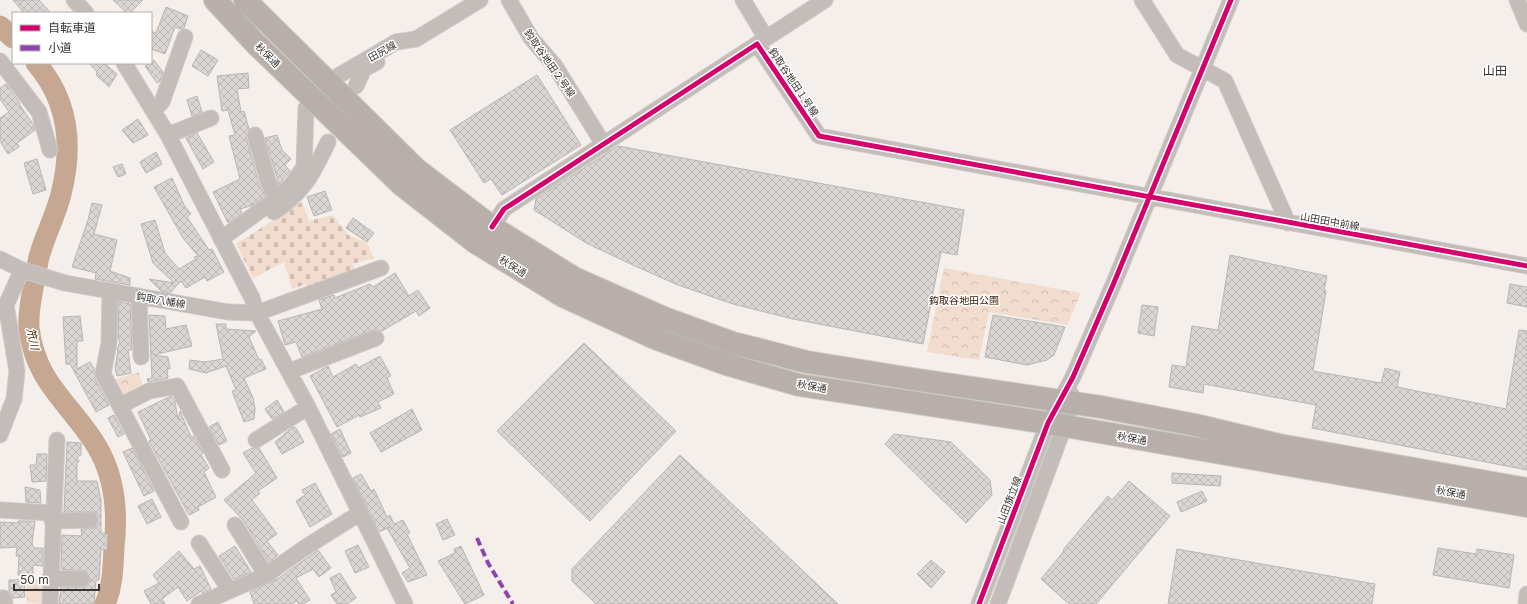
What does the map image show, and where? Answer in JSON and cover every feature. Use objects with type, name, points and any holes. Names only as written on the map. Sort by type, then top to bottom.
[{"type":"highway","name":"秋保通","points":[[215,0],[314,100],[402,185],[475,242],[563,296],[656,339],[726,364],[798,385],[1056,425],[1527,506]]},
{"type":"highway","name":"秋保通","points":[[245,0],[328,84],[416,169],[492,227],[574,278],[664,318],[733,343],[807,362],[1101,408],[1195,425],[1279,446],[1527,489]]},
{"type":"street","points":[[74,0],[85,12]]},
{"type":"street","name":"田尻線","points":[[328,84],[338,76],[396,42],[416,39],[480,0]]},
{"type":"street","name":"鈎取谷地田２号線","points":[[509,0],[531,38],[554,66],[604,145]]},
{"type":"street","points":[[743,0],[762,41],[825,0]]},
{"type":"street","points":[[1142,0],[1177,55],[1225,81],[1288,223]]},
{"type":"street","name":"山田旗立線","points":[[979,604],[1056,425],[1073,377],[1113,285],[1231,0]]},
{"type":"street","points":[[1517,0],[1527,24]]},
{"type":"street","points":[[154,110],[162,102],[185,37]]},
{"type":"street","points":[[356,86],[364,69],[416,39]]},
{"type":"street","name":"鈎取谷地田１号線","points":[[492,227],[504,209],[762,41],[819,136],[1130,194]]},
{"type":"street","points":[[0,61],[39,112],[50,150]]},
{"type":"street","points":[[125,64],[168,135],[257,312],[290,371],[405,604]]},
{"type":"street","points":[[223,243],[292,184],[304,167],[306,108],[314,100]]},
{"type":"street","points":[[168,135],[211,118]]},
{"type":"street","points":[[255,135],[268,181],[276,199]]},
{"type":"street","points":[[223,243],[281,207],[301,191],[315,170],[328,142]]},
{"type":"street","name":"山田田中前線","points":[[1130,194],[1527,266]]},
{"type":"street","points":[[0,259],[24,271],[6,305],[17,371],[14,399],[0,435]]},
{"type":"street","name":"鈎取八幡線","points":[[24,271],[65,283],[110,292],[228,312],[257,312],[382,268]]},
{"type":"street","points":[[110,292],[109,343],[103,374],[181,522]]},
{"type":"street","points":[[139,296],[141,356]]},
{"type":"street","points":[[290,371],[376,338]]},
{"type":"street","points":[[120,406],[149,391],[177,386],[222,470]]},
{"type":"street","points":[[256,440],[308,407]]},
{"type":"street","name":"山田旗立線","points":[[998,604],[1056,425]]},
{"type":"street","points":[[50,604],[57,440]]},
{"type":"street","points":[[0,510],[90,520]]},
{"type":"street","points":[[199,604],[266,575],[306,547],[360,513]]},
{"type":"street","points":[[235,526],[266,575]]},
{"type":"street","points":[[199,543],[229,590]]},
{"type":"street","points":[[50,578],[82,579]]},
{"type":"street","points":[[1526,604],[1527,594]]},
{"type":"street","points":[[0,598],[4,598],[5,604]]},
{"type":"green space","points":[[302,202],[309,221],[333,215],[348,235],[367,243],[374,258],[353,264],[355,273],[307,289],[306,284],[292,289],[284,262],[253,278],[236,244]]},
{"type":"green space","name":"鈎取谷地田公園","points":[[944,268],[1081,293],[1067,325],[989,312],[979,360],[927,352]]},
{"type":"green space","points":[[139,372],[143,388],[121,397],[114,380]]},
{"type":"green space","points":[[26,579],[45,580],[44,604],[27,603]]},
{"type":"building","points":[[13,0],[39,0],[50,12],[23,12]]},
{"type":"building","points":[[113,0],[143,0],[131,12],[126,12]]},
{"type":"building","points":[[166,7],[188,16],[184,28],[181,29],[175,27],[165,54],[152,49],[152,31],[156,33]]},
{"type":"building","points":[[201,50],[218,60],[208,76],[192,66]]},
{"type":"building","points":[[154,60],[163,72],[160,81],[157,83],[145,66],[152,64]]},
{"type":"building","points":[[90,64],[105,64],[117,74],[109,87],[96,75],[97,72]]},
{"type":"building","points":[[248,73],[249,88],[237,89],[241,112],[244,111],[249,129],[246,137],[259,184],[265,196],[253,205],[240,209],[242,213],[228,223],[213,192],[240,179],[229,136],[235,135],[228,110],[222,111],[217,76]]},
{"type":"building","points":[[537,75],[581,145],[502,195],[491,179],[484,183],[450,130]]},
{"type":"building","points":[[6,84],[20,103],[19,104],[33,124],[35,130],[17,143],[19,147],[8,154],[0,141],[0,118],[9,112],[0,99],[0,88]]},
{"type":"building","points":[[197,96],[202,112],[192,116],[187,100]]},
{"type":"building","points":[[138,119],[148,135],[133,143],[122,130]]},
{"type":"building","points":[[197,133],[214,162],[203,169],[186,138]]},
{"type":"building","points":[[277,135],[282,150],[291,159],[285,165],[290,171],[279,184],[265,138]]},
{"type":"building","points":[[618,146],[964,210],[957,255],[941,252],[923,344],[793,319],[733,304],[678,285],[588,244],[534,210],[536,199]]},
{"type":"building","points":[[156,152],[162,164],[146,173],[140,162]]},
{"type":"building","points":[[37,159],[46,190],[33,194],[24,163]]},
{"type":"building","points":[[122,164],[126,174],[118,177],[113,167]]},
{"type":"building","points":[[172,178],[184,205],[191,214],[187,217],[209,250],[212,249],[224,272],[207,281],[205,277],[186,288],[181,281],[170,293],[161,291],[149,279],[174,283],[153,263],[141,224],[155,220],[165,253],[179,269],[196,259],[194,257],[198,256],[183,238],[154,187]]},
{"type":"building","points":[[325,191],[332,210],[314,216],[307,197]]},
{"type":"building","points":[[92,203],[102,205],[94,234],[117,240],[110,271],[130,278],[130,285],[95,279],[96,273],[72,267],[88,220]]},
{"type":"building","points":[[353,218],[374,233],[367,242],[346,228]]},
{"type":"building","points":[[1230,255],[1327,276],[1313,371],[1381,383],[1385,368],[1400,372],[1397,387],[1506,409],[1519,330],[1527,331],[1527,470],[1312,428],[1316,405],[1204,384],[1203,393],[1169,387],[1172,365],[1186,367],[1192,326],[1218,330]]},
{"type":"building","points":[[395,273],[409,296],[418,290],[430,308],[419,316],[416,311],[382,331],[373,330],[302,357],[296,342],[285,345],[278,321],[322,309],[319,300],[334,295],[335,298],[370,284],[373,287]]},
{"type":"building","points":[[1510,284],[1527,287],[1527,307],[1507,303]]},
{"type":"building","points":[[119,302],[130,304],[132,350],[128,350],[131,373],[117,376],[115,368],[117,350],[120,342],[118,337]]},
{"type":"building","points":[[1142,305],[1158,307],[1154,336],[1138,333]]},
{"type":"building","points":[[149,315],[165,316],[166,329],[186,325],[192,346],[153,355],[168,357],[170,369],[167,369],[168,378],[148,382],[147,379],[152,378]]},
{"type":"building","points":[[993,315],[1065,327],[1054,355],[1047,360],[1027,365],[985,357]]},
{"type":"building","points":[[80,316],[83,341],[77,341],[77,369],[90,362],[95,370],[96,381],[109,405],[96,412],[70,364],[66,364],[63,317]]},
{"type":"building","points":[[216,324],[226,324],[226,329],[256,331],[249,337],[259,360],[261,359],[266,369],[244,378],[253,398],[255,409],[254,419],[244,422],[232,391],[236,390],[226,366],[206,373],[189,369],[190,360],[205,362],[223,359]]},
{"type":"building","points":[[584,343],[676,431],[590,521],[497,431]]},
{"type":"building","points":[[380,356],[391,376],[387,378],[394,394],[378,402],[381,408],[360,417],[359,415],[337,427],[310,376],[328,366],[333,377],[356,364],[358,368]]},
{"type":"building","points":[[171,396],[175,401],[178,420],[180,411],[191,437],[193,436],[203,453],[201,455],[209,468],[204,472],[216,497],[198,507],[199,510],[189,515],[149,441],[151,440],[138,412]]},
{"type":"building","points":[[277,400],[284,412],[272,419],[265,409]]},
{"type":"building","points":[[412,409],[422,430],[381,452],[370,433]]},
{"type":"building","points":[[114,415],[124,434],[118,437],[108,418]]},
{"type":"building","points":[[218,422],[227,441],[219,445],[209,427]]},
{"type":"building","points":[[293,427],[296,428],[304,442],[282,454],[275,442]]},
{"type":"building","points":[[340,429],[351,453],[343,457],[331,434]]},
{"type":"building","points":[[894,434],[951,442],[990,480],[992,495],[966,523],[885,444]]},
{"type":"building","points":[[67,442],[81,443],[81,455],[77,457],[79,462],[77,462],[77,481],[97,481],[101,500],[101,533],[108,534],[107,550],[101,549],[99,580],[96,580],[94,604],[59,604],[61,587],[86,587],[91,580],[86,571],[61,569],[62,535],[82,536],[81,529],[94,528],[99,520],[94,512],[64,512]]},
{"type":"building","points":[[132,448],[154,491],[144,496],[123,452]]},
{"type":"building","points":[[252,448],[259,448],[277,478],[258,491],[260,493],[252,500],[277,534],[267,541],[278,555],[269,562],[243,520],[224,500],[256,473],[243,453]]},
{"type":"building","points":[[37,454],[47,454],[46,481],[32,482],[30,465],[36,465]]},
{"type":"building","points":[[680,455],[838,604],[596,604],[572,581],[572,569]]},
{"type":"building","points":[[1172,473],[1221,476],[1220,486],[1172,483]]},
{"type":"building","points":[[361,474],[371,491],[374,489],[387,517],[390,515],[394,524],[403,520],[410,533],[407,534],[427,575],[408,582],[402,573],[410,568],[387,528],[379,532],[353,478]]},
{"type":"building","points":[[1129,481],[1170,516],[1096,604],[1069,604],[1041,579],[1108,496],[1112,500]]},
{"type":"building","points":[[315,483],[332,514],[310,527],[296,501],[305,495],[302,490]]},
{"type":"building","points":[[25,487],[40,490],[41,503],[26,502]]},
{"type":"building","points":[[1202,491],[1207,501],[1181,512],[1177,502]]},
{"type":"building","points":[[152,499],[161,517],[147,524],[138,506]]},
{"type":"building","points":[[447,519],[455,535],[443,540],[436,524]]},
{"type":"building","points":[[18,521],[35,521],[32,543],[34,548],[43,548],[43,566],[33,565],[33,575],[18,575],[19,556],[16,556],[17,547],[0,548],[0,522],[18,523]]},
{"type":"building","points":[[358,545],[369,567],[355,573],[345,551]]},
{"type":"building","points":[[235,546],[251,572],[234,579],[219,556]]},
{"type":"building","points":[[461,546],[484,595],[465,604],[438,561],[455,553],[454,549]]},
{"type":"building","points":[[1438,548],[1476,554],[1477,549],[1514,555],[1509,588],[1433,575]]},
{"type":"building","points":[[1177,549],[1375,584],[1372,604],[1168,604]]},
{"type":"building","points":[[318,550],[331,568],[319,577],[313,569],[296,578],[310,600],[303,604],[299,604],[297,601],[291,604],[254,604],[250,592],[279,578]]},
{"type":"building","points":[[179,551],[194,569],[200,566],[211,589],[202,593],[201,591],[187,601],[178,587],[162,599],[165,604],[151,604],[144,591],[159,583],[153,575]]},
{"type":"building","points":[[931,560],[945,572],[931,588],[917,574]]},
{"type":"building","points":[[340,573],[356,598],[347,604],[337,604],[331,595],[336,592],[330,578]]},
{"type":"building","points":[[9,580],[24,580],[25,597],[13,598],[9,591]]},
{"type":"waterway","name":"笊川","points":[[0,26],[12,37]]},
{"type":"waterway","name":"笊川","points":[[37,64],[56,93],[62,109],[67,142],[67,159],[59,202],[38,260],[30,306],[29,328],[38,363],[55,391],[96,445],[111,482],[114,494],[116,521],[113,569],[108,597],[105,604]]},
{"type":"marked path","points":[[477,538],[488,563],[513,604]]},
{"type":"cycle path","points":[[979,604],[1048,423],[1073,377],[1113,285],[1231,0]]},
{"type":"cycle path","points":[[492,227],[504,209],[757,44],[819,136],[1527,266]]},
{"type":"district","name":"山田","points":[[1495,70]]}]
